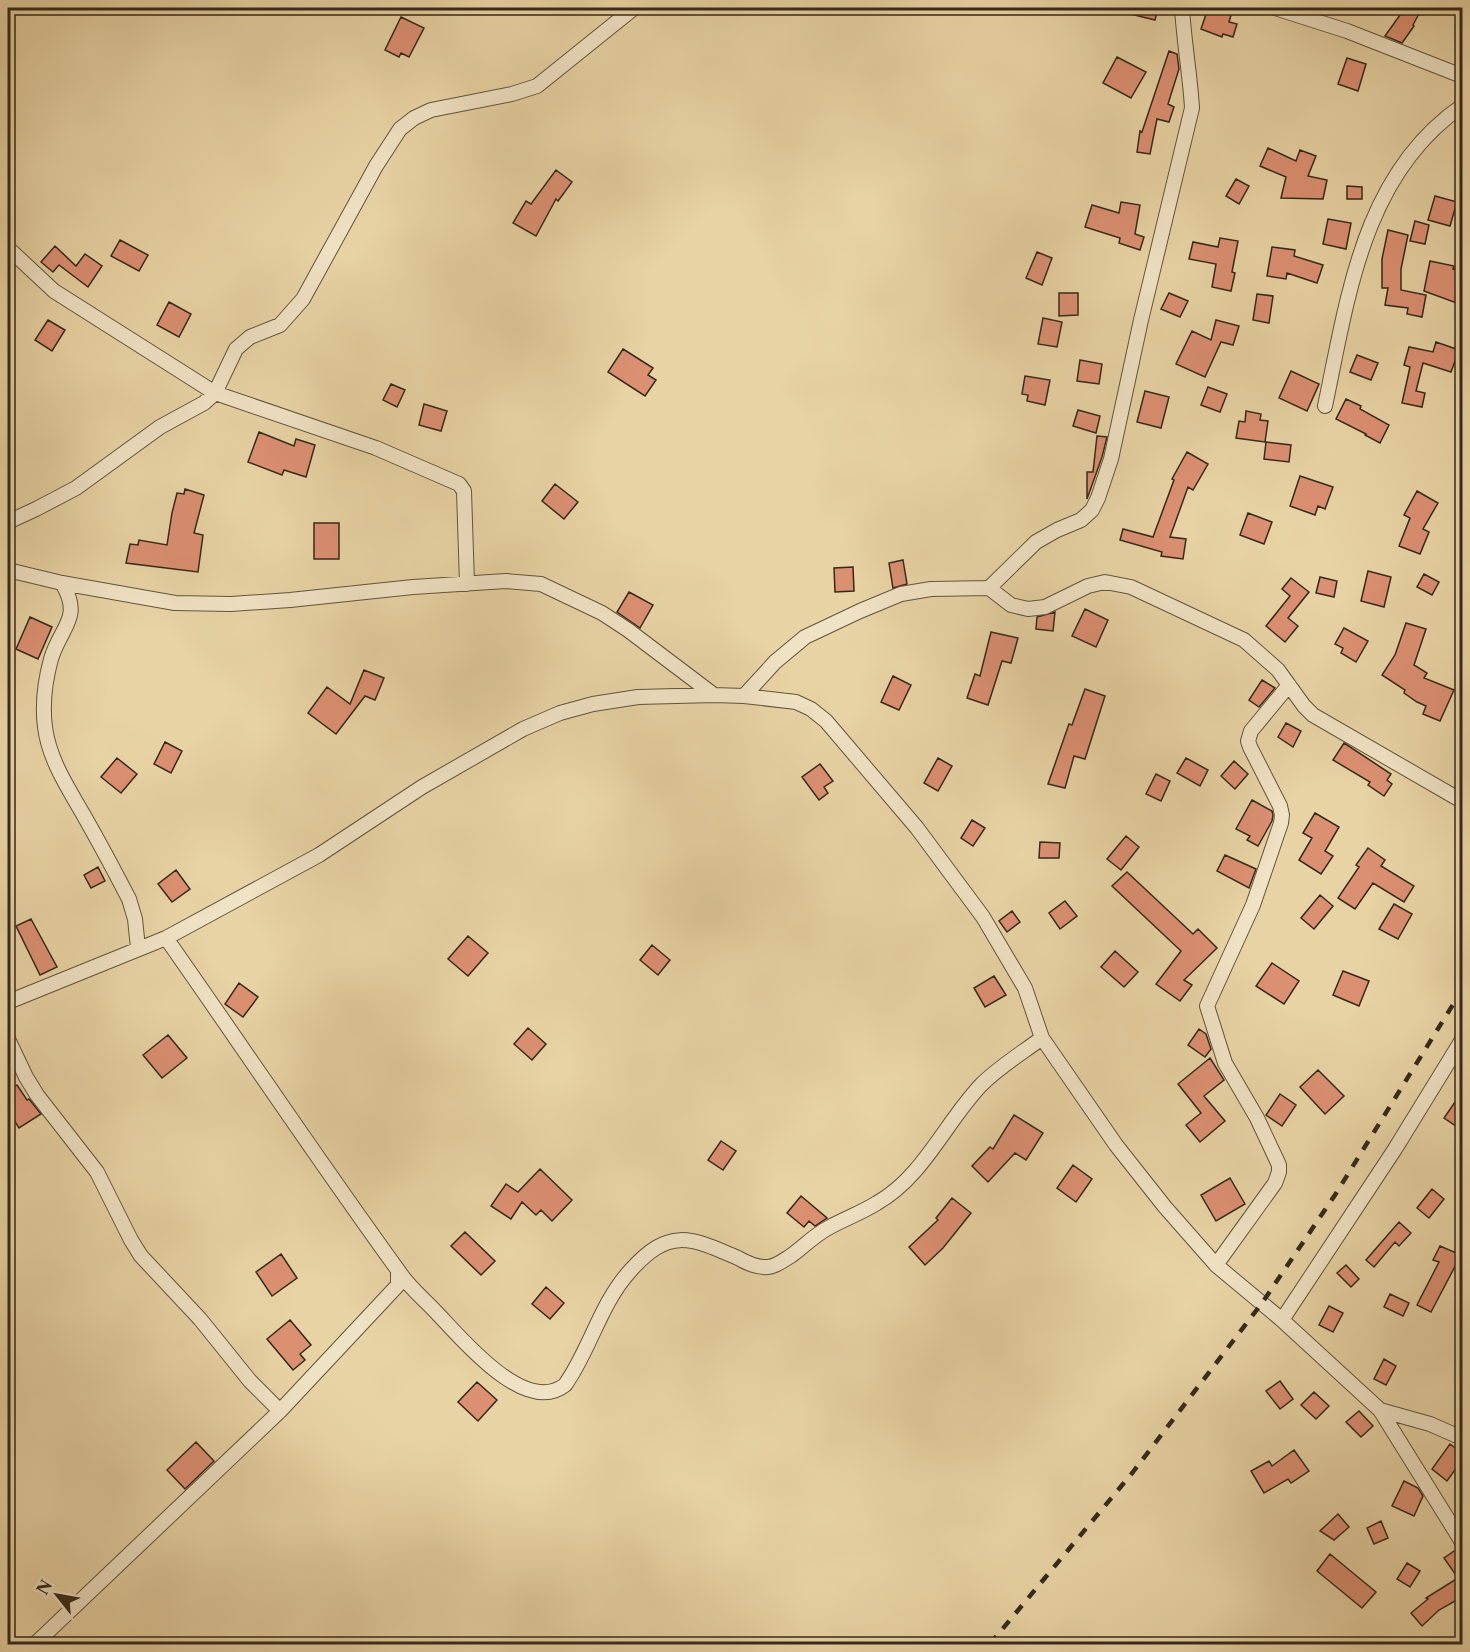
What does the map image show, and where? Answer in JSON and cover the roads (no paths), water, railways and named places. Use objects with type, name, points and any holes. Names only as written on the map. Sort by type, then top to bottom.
[{"type":"street","points":[[8,522],[76,488],[159,427],[204,403],[215,393],[236,349],[250,337],[280,325],[303,299],[376,166],[400,129],[414,118],[431,111],[512,94],[537,86],[634,8]]},
{"type":"street","points":[[989,588],[1036,542],[1081,520],[1092,510],[1111,459],[1141,320],[1192,108],[1182,8]]},
{"type":"street","points":[[1275,8],[1347,31],[1462,76]]},
{"type":"street","points":[[1325,406],[1352,278],[1371,220],[1389,186],[1411,154],[1437,126],[1462,106]]},
{"type":"street","points":[[8,248],[54,291],[215,393],[376,448],[459,484],[464,491],[467,584]]},
{"type":"street","points":[[8,570],[62,583],[174,603],[231,604],[522,581],[541,584],[602,613],[714,695]]},
{"type":"street","points":[[744,696],[775,662],[805,637],[901,594],[931,589],[989,588],[1011,605],[1028,609],[1045,607],[1088,586],[1105,582],[1131,587],[1244,640],[1262,655],[1313,715],[1462,801]]},
{"type":"street","points":[[62,583],[70,597],[72,607],[70,617],[52,656],[44,688],[44,726],[56,767],[129,898],[135,919],[138,948]]},
{"type":"street","points":[[1216,1265],[1275,1183],[1279,1172],[1279,1165],[1257,1118],[1225,1063],[1207,1006],[1253,905],[1281,822],[1280,806],[1248,741],[1251,731],[1289,685]]},
{"type":"street","points":[[8,1002],[166,938],[319,855],[422,787],[523,729],[560,713],[593,704],[638,697],[714,695],[796,702],[812,709],[826,721],[917,828],[983,917],[1025,988],[1042,1038],[1116,1145],[1216,1265],[1282,1320],[1380,1410],[1462,1542]]},
{"type":"street","points":[[166,938],[398,1272],[492,1368],[531,1390],[550,1392],[559,1390],[571,1376],[609,1302],[629,1272],[649,1253],[665,1243],[678,1239],[689,1239],[704,1243],[754,1265],[767,1267],[778,1264],[826,1229],[896,1191],[927,1157],[983,1084],[1042,1038]]},
{"type":"street","points":[[8,1039],[37,1095],[97,1172],[141,1256],[200,1319],[250,1381],[280,1411]]},
{"type":"street","points":[[1282,1320],[1395,1149],[1462,1040]]},
{"type":"street","points":[[35,1644],[280,1411],[398,1285],[398,1272]]},
{"type":"street","points":[[1380,1410],[1430,1424],[1462,1438]]},
{"type":"railway","points":[[990,1644],[1133,1472],[1262,1303],[1335,1195],[1462,990]]}]
